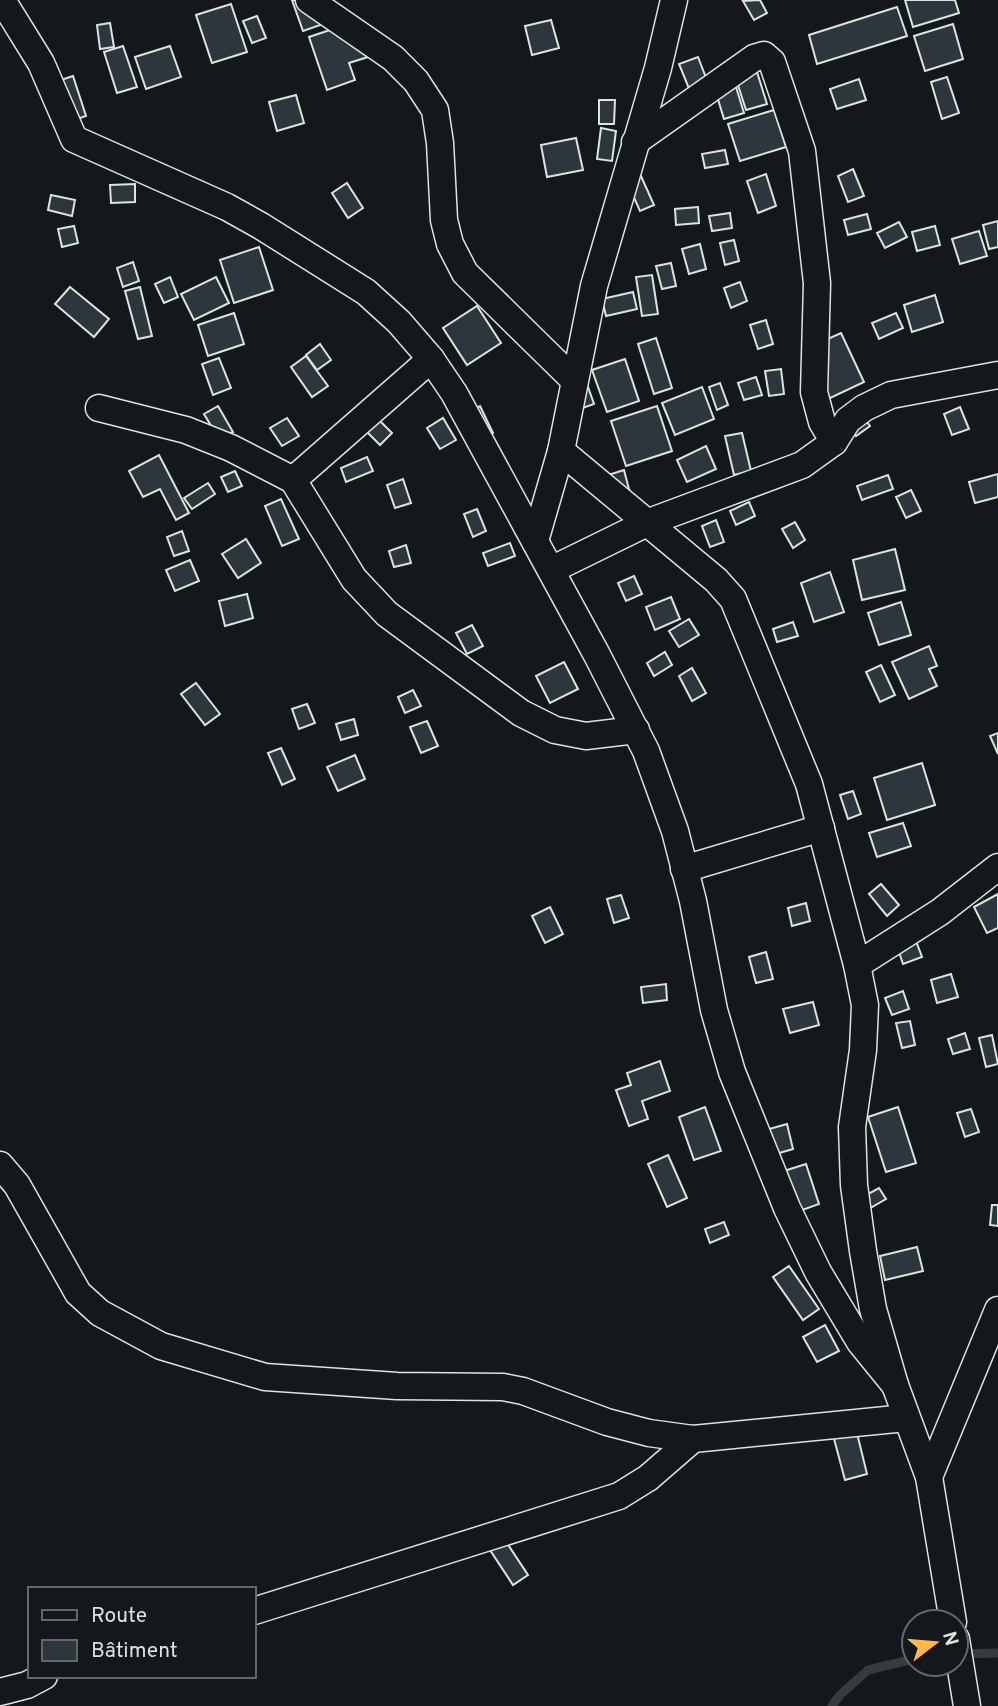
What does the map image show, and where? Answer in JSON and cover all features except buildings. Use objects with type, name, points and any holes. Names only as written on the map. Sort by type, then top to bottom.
[{"type":"street","points":[[2,0],[41,63],[75,139],[227,207],[366,292],[399,322],[431,359],[454,393],[636,730],[674,831],[714,1010],[732,1072],[787,1208],[818,1272],[860,1342],[895,1385]]},
{"type":"street","points":[[309,0],[393,58],[416,81],[435,110],[440,143],[444,220],[450,244],[465,273],[574,380]]},
{"type":"street","points":[[535,541],[561,451],[593,286],[658,68],[674,0]]},
{"type":"street","points":[[635,142],[754,58],[764,55],[772,62],[802,151],[817,284],[814,391],[822,422],[834,442]]},
{"type":"street","points":[[293,480],[431,359]]},
{"type":"street","points":[[551,570],[649,522],[802,465],[834,442],[848,420],[864,408],[891,395],[998,375]]},
{"type":"street","points":[[99,408],[186,430],[231,448],[293,480],[354,579],[387,614],[521,713],[555,730],[586,736],[636,730]]},
{"type":"street","points":[[561,451],[649,522],[716,580],[733,599],[809,784],[865,1005],[863,1050],[852,1127],[854,1185],[873,1309],[895,1385],[929,1477],[951,1608]]},
{"type":"street","points":[[684,869],[821,828]]},
{"type":"street","points":[[857,965],[940,912],[998,867]]},
{"type":"street","points":[[0,1165],[17,1185],[78,1293],[100,1313],[161,1346],[265,1377],[397,1386],[503,1387],[523,1391],[607,1422],[649,1433],[693,1439],[906,1418]]},
{"type":"street","points":[[929,1477],[994,1324]]},
{"type":"street","points":[[256,1610],[620,1496],[648,1478],[693,1439]]},
{"type":"street","points":[[0,1692],[27,1685],[40,1678]]},
{"type":"street","points":[[960,1678],[962,1704]]},
{"type":"waterway","points":[[970,1654],[998,1653]]},
{"type":"waterway","points":[[832,1706],[840,1695],[868,1670],[900,1662]]}]
